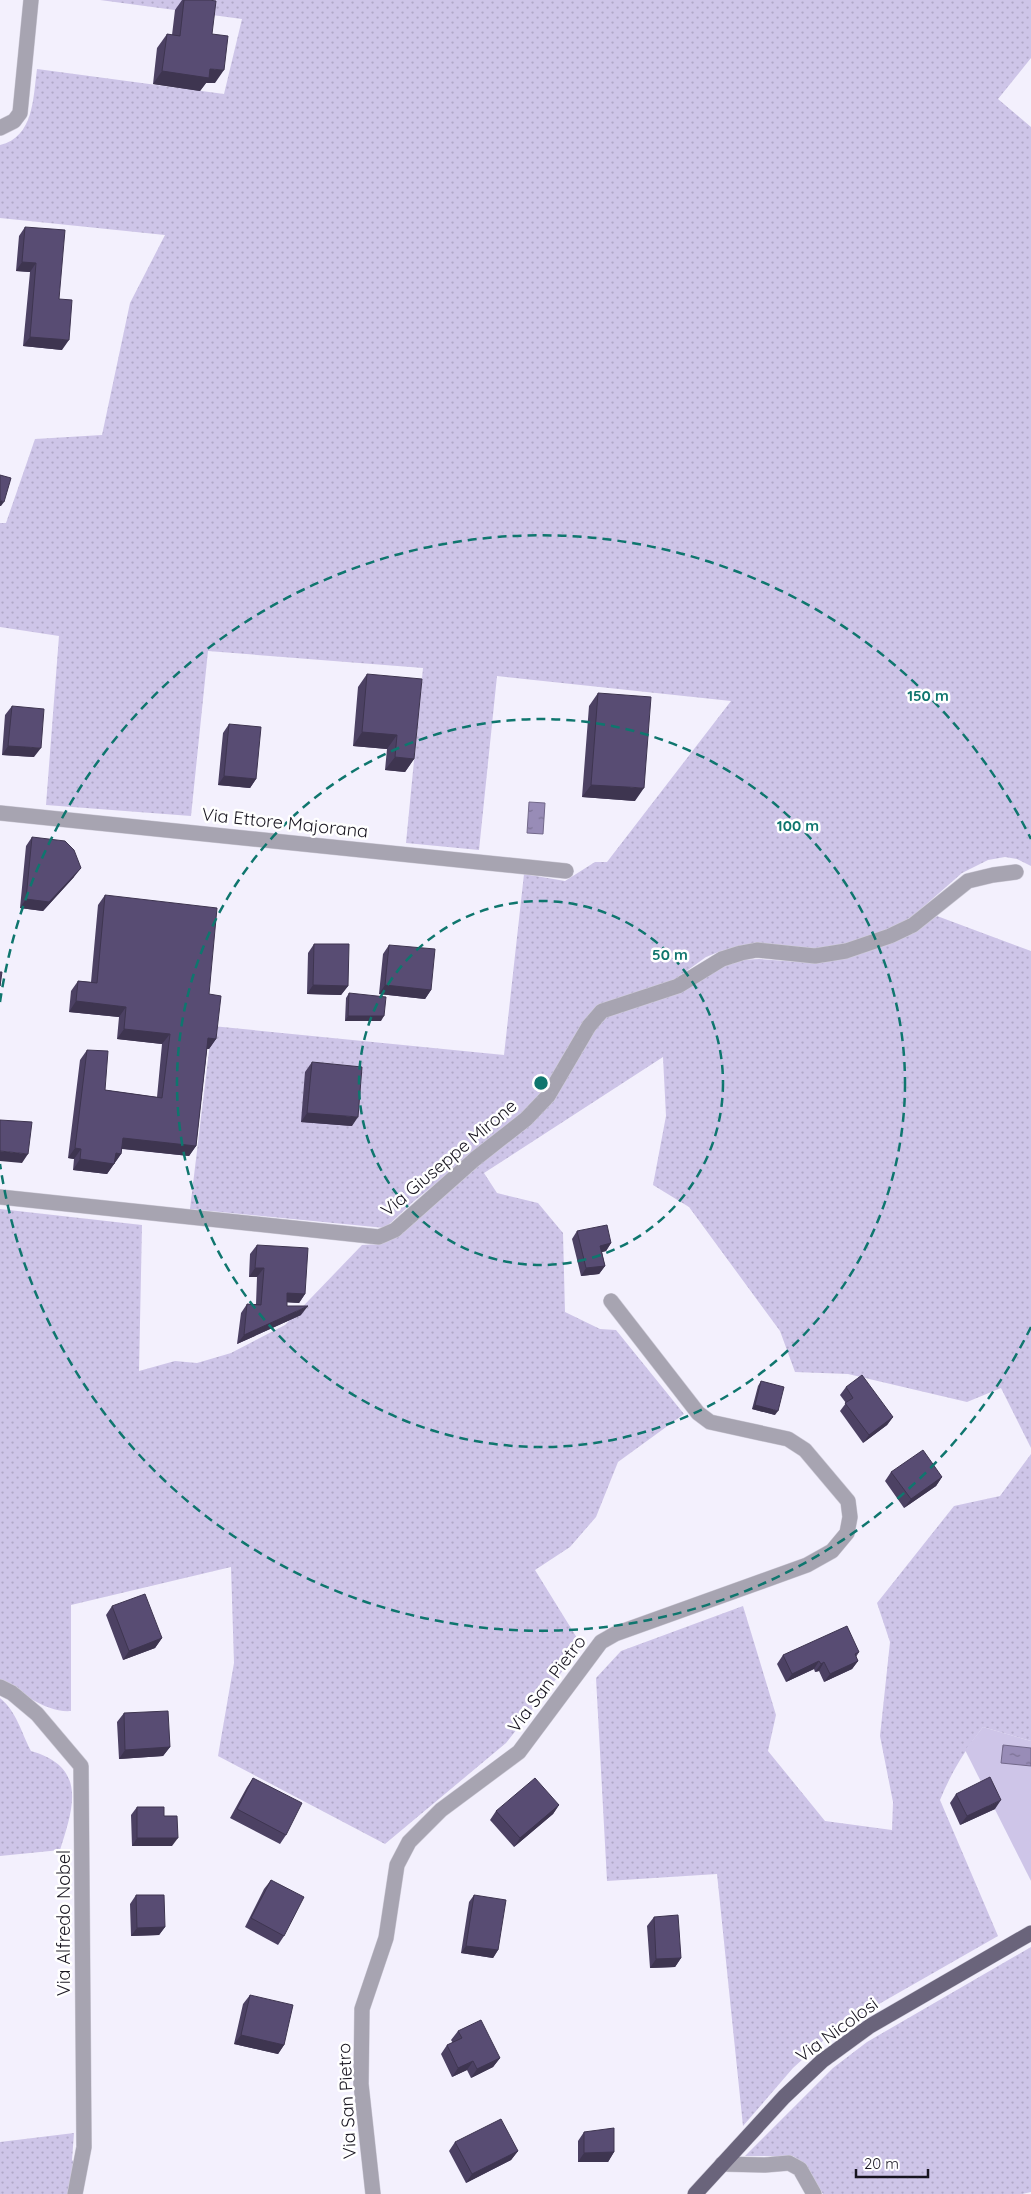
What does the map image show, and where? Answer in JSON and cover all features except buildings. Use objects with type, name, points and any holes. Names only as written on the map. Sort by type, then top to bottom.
[{"type":"main road","name":"Via Nicolosi","points":[[695,2194],[784,2097],[822,2061],[870,2026],[1031,1933]]},
{"type":"street","points":[[0,128],[14,121],[20,113],[31,0]]},
{"type":"street","name":"Via Ettore Majorana","points":[[0,812],[566,871]]},
{"type":"street","name":"Via Giuseppe Mirone","points":[[0,1198],[379,1237],[395,1230],[475,1159],[526,1119],[548,1096],[589,1026],[602,1011],[678,986],[722,959],[741,953],[757,950],[815,956],[846,951],[890,936],[913,925],[968,881],[993,874],[1016,872]]},
{"type":"street","name":"Via San Pietro","points":[[373,2194],[361,2084],[362,2009],[386,1938],[397,1865],[409,1842],[441,1810],[519,1752],[602,1642],[614,1634],[807,1565],[832,1551],[847,1533],[850,1517],[848,1501],[805,1450],[788,1439],[710,1422],[698,1413],[611,1301]]},
{"type":"street","name":"Via Alfredo Nobel","points":[[0,1687],[12,1693],[37,1714],[81,1766],[84,2148],[76,2194]]},
{"type":"street","points":[[722,2164],[765,2165],[789,2163],[800,2169],[814,2194]]},
{"type":"shaded area","points":[[100,0],[1031,0],[1031,58],[998,99],[1031,127],[1031,866],[1017,859],[1005,857],[988,860],[962,873],[914,915],[895,927],[848,944],[819,949],[740,947],[721,951],[706,957],[670,983],[599,1006],[542,1094],[521,1116],[414,1201],[385,1228],[190,1209],[212,1026],[504,1055],[524,874],[565,881],[595,862],[607,862],[731,701],[497,676],[479,850],[406,843],[423,668],[208,651],[191,816],[46,805],[59,636],[0,627],[0,523],[6,523],[35,439],[102,435],[130,303],[165,235],[0,218],[0,145],[11,141],[20,134],[26,125],[30,115],[37,69],[224,94],[242,19]]},
{"type":"shaded area","points":[[937,916],[1031,951],[1031,1448],[1001,1388],[967,1402],[848,1374],[795,1372],[780,1331],[689,1207],[653,1185],[666,1116],[663,1057],[484,1173],[497,1193],[538,1203],[563,1233],[565,1312],[600,1329],[616,1330],[684,1414],[618,1462],[596,1517],[570,1547],[535,1570],[582,1646],[506,1743],[385,1844],[218,1756],[234,1663],[231,1567],[71,1605],[71,1711],[52,1709],[43,1705],[0,1679],[0,1209],[142,1225],[139,1371],[175,1361],[197,1363],[231,1353],[285,1325],[362,1245],[379,1244],[528,1124],[605,1016],[715,969],[741,960],[759,959],[813,963],[917,929]]},
{"type":"shaded area","points":[[1031,1454],[1031,1741],[983,1727],[959,1762],[940,1800],[998,1936],[858,2016],[825,2039],[793,2068],[743,2126],[717,1874],[607,1881],[596,1678],[621,1651],[743,1606],[776,1715],[768,1751],[825,1821],[892,1830],[893,1802],[880,1736],[890,1642],[877,1603],[954,1506],[1000,1496]]},
{"type":"shaded area","points":[[0,1698],[15,1716],[31,1751],[49,1758],[61,1767],[68,1778],[72,1790],[72,1804],[60,1850],[0,1856]]},
{"type":"shaded area","points":[[983,1727],[1031,1741],[1031,1881],[965,1750]]},
{"type":"shaded area","points":[[1031,1947],[1031,2192],[1022,2194],[823,2194],[805,2165],[793,2156],[745,2156],[833,2068],[867,2042]]},
{"type":"shaded area","points":[[74,2133],[72,2160],[76,2164],[69,2194],[0,2194],[0,2142]]},
{"type":"water","points":[[529,802],[545,803],[543,834],[527,833]]},
{"type":"water","points":[[1003,1745],[1031,1748],[1031,1766],[1001,1763]]}]
